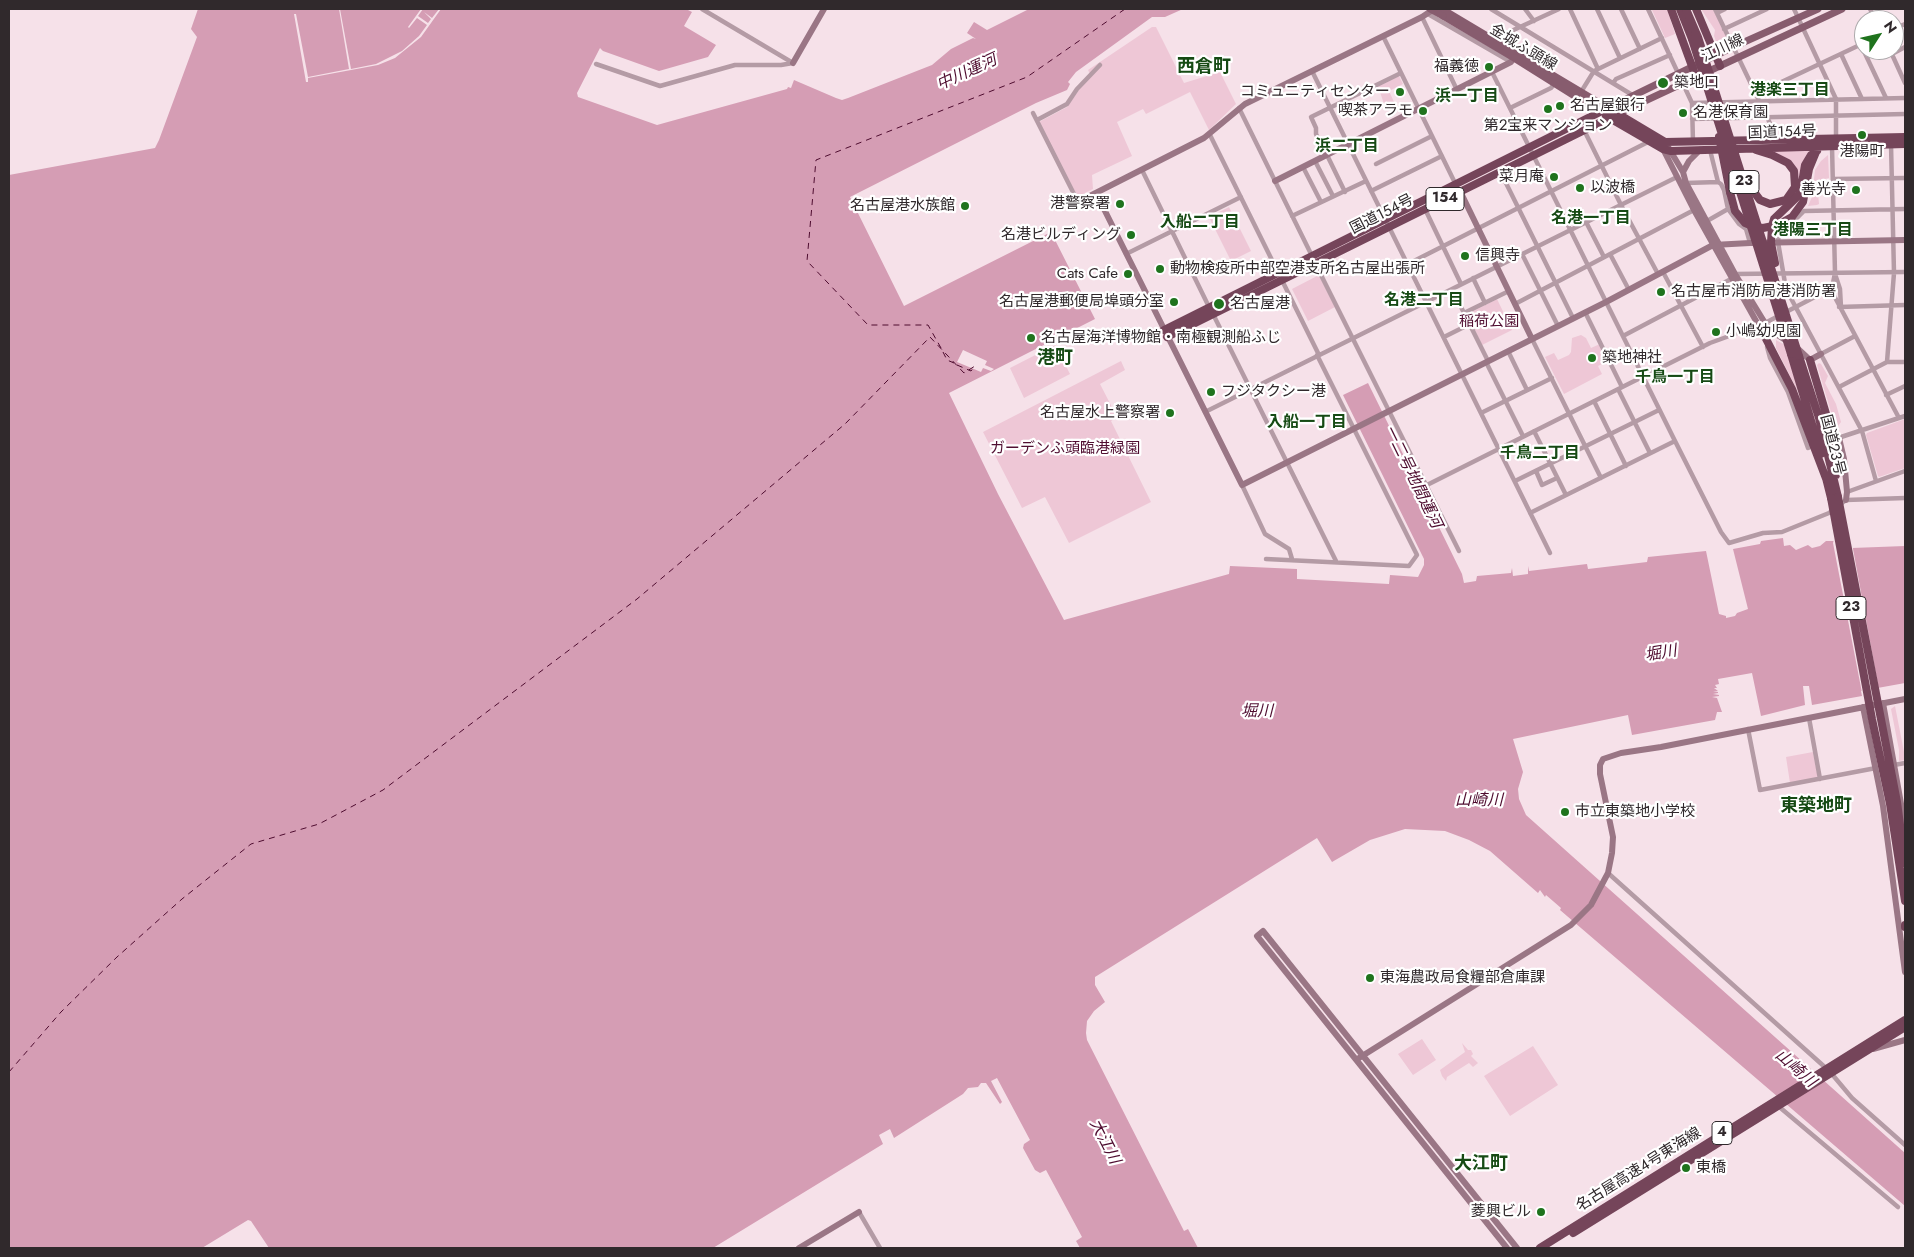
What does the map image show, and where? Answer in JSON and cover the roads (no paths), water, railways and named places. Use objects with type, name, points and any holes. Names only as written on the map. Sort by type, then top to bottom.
[{"type":"highway","points":[[1671,9],[1696,77]]},
{"type":"highway","name":"国道23号","points":[[1680,9],[1692,39],[1795,354],[1819,418],[1872,719],[1890,804],[1905,901]]},
{"type":"highway","name":"国道23号","points":[[1686,9],[1698,37],[1780,292],[1795,354]]},
{"type":"highway","points":[[1696,9],[1720,66]]},
{"type":"highway","name":"国道154号","points":[[1604,110],[1608,117],[1650,141],[1664,146],[1693,142],[1778,140],[1905,144]]},
{"type":"highway","name":"国道154号","points":[[1387,223],[1425,208],[1458,188],[1500,171],[1604,110],[1617,114],[1671,151],[1824,146],[1834,142],[1905,137]]},
{"type":"highway","name":"23","points":[[1715,113],[1735,211],[1745,223],[1755,227],[1763,228],[1778,225],[1792,217],[1803,202],[1809,169],[1816,152]]},
{"type":"highway","name":"国道154号","points":[[1166,333],[1532,151],[1617,114]]},
{"type":"highway","name":"23","points":[[1780,292],[1771,243],[1774,219],[1799,196],[1804,165],[1811,155],[1824,146]]},
{"type":"highway","name":"23","points":[[1743,177],[1756,195],[1764,202],[1776,204],[1789,197],[1796,182],[1791,167],[1772,155],[1750,148]]},
{"type":"highway","name":"23","points":[[1765,337],[1786,374],[1831,481]]},
{"type":"highway","name":"23","points":[[1810,360],[1835,444],[1837,466],[1831,481]]},
{"type":"highway","name":"国道23号","points":[[1834,497],[1897,802],[1905,863]]},
{"type":"highway","name":"名古屋高速4号東海線","points":[[1538,1248],[1905,1020]]},
{"type":"highway","name":"名古屋高速4号東海線","points":[[1547,1248],[1905,1027]]},
{"type":"main road","name":"江川線","points":[[1604,110],[1733,47],[1818,9]]},
{"type":"main road","name":"江川線","points":[[1617,114],[1842,9]]},
{"type":"main road","name":"金城ふ頭線","points":[[1444,12],[1513,60],[1604,110]]},
{"type":"main road","name":"金城ふ頭線","points":[[1427,13],[1444,12],[1494,39],[1581,92],[1604,110]]},
{"type":"street","points":[[702,9],[793,63]]},
{"type":"street","points":[[793,63],[824,9]]},
{"type":"street","points":[[1033,113],[1078,202],[1210,135],[1239,108],[1434,9]]},
{"type":"street","points":[[1492,9],[1596,70],[1634,96]]},
{"type":"street","points":[[1525,9],[1534,20]]},
{"type":"street","points":[[1544,9],[1547,15]]},
{"type":"street","points":[[1494,39],[1559,9]]},
{"type":"street","points":[[1570,9],[1596,70]]},
{"type":"street","points":[[1597,9],[1620,58]]},
{"type":"street","points":[[1621,9],[1640,49]]},
{"type":"street","points":[[1648,9],[1692,103],[1693,142]]},
{"type":"street","points":[[1725,9],[1716,11],[1778,140]]},
{"type":"street","points":[[1724,29],[1767,9]]},
{"type":"street","points":[[1794,9],[1836,100],[1833,179],[1834,242],[1835,273],[1840,288],[1840,307]]},
{"type":"street","points":[[1427,13],[1513,60]]},
{"type":"street","points":[[1427,13],[1457,90]]},
{"type":"street","points":[[1383,36],[1601,478]]},
{"type":"street","points":[[1581,92],[1596,70],[1662,38]]},
{"type":"street","points":[[1756,94],[1854,48]]},
{"type":"street","points":[[1841,54],[1862,99]]},
{"type":"street","points":[[1613,83],[1616,79],[1670,55]]},
{"type":"street","points":[[1275,181],[1513,60]]},
{"type":"street","points":[[1869,60],[1886,98]]},
{"type":"street","points":[[1895,60],[1905,83]]},
{"type":"street","points":[[596,64],[660,86],[735,65],[781,65],[793,63]]},
{"type":"street","points":[[1037,120],[1066,104],[1077,89],[1100,65]]},
{"type":"street","points":[[1312,71],[1550,553]]},
{"type":"street","points":[[1492,72],[1659,410],[1721,532],[1729,543],[1763,533],[1782,532],[1829,513],[1846,500],[1905,498]]},
{"type":"street","points":[[1345,192],[1316,134],[1312,117],[1401,74]]},
{"type":"street","points":[[1510,108],[1551,88],[1555,83]]},
{"type":"street","points":[[1692,103],[1905,98]]},
{"type":"street","points":[[1239,108],[1387,411],[1459,551]]},
{"type":"street","points":[[1692,119],[1905,114]]},
{"type":"street","points":[[1584,130],[1639,239],[1681,305],[1704,346]]},
{"type":"street","points":[[1210,135],[1417,555],[1409,566],[1266,558]]},
{"type":"street","points":[[1376,164],[1432,136]]},
{"type":"street","points":[[1408,264],[1650,141]]},
{"type":"street","points":[[1888,362],[1894,273],[1891,144]]},
{"type":"street","points":[[1664,146],[1694,210],[1716,245],[1765,337],[1770,358],[1788,392],[1808,448],[1810,447]]},
{"type":"street","points":[[1683,172],[1688,160],[1700,150]]},
{"type":"street","points":[[1710,150],[1718,182],[1724,190],[1728,209],[1735,221],[1746,229],[1750,243]]},
{"type":"street","points":[[1671,151],[1707,221],[1716,245]]},
{"type":"street","points":[[1371,191],[1442,156]]},
{"type":"street","points":[[1315,160],[1333,196]]},
{"type":"street","points":[[1303,166],[1321,202]]},
{"type":"street","points":[[1142,170],[1336,561]]},
{"type":"street","points":[[1500,171],[1573,318]]},
{"type":"street","points":[[1205,412],[1677,177]]},
{"type":"street","points":[[1833,179],[1905,178]]},
{"type":"street","points":[[1292,216],[1366,181]]},
{"type":"street","points":[[1686,183],[1718,182]]},
{"type":"street","points":[[1096,193],[1265,534],[1289,549],[1292,560]]},
{"type":"street","points":[[1126,254],[1241,197]]},
{"type":"street","points":[[1425,208],[1462,284]]},
{"type":"street","points":[[1707,221],[1728,209]]},
{"type":"street","points":[[1876,482],[1862,431],[1786,289],[1782,274],[1778,232],[1791,224],[1804,211],[1905,209]]},
{"type":"street","points":[[1515,304],[1694,210]]},
{"type":"street","points":[[1586,222],[1604,257]]},
{"type":"street","points":[[1242,485],[1716,245],[1905,240]]},
{"type":"street","points":[[1522,254],[1558,326]]},
{"type":"street","points":[[1610,254],[1629,290]]},
{"type":"street","points":[[1623,336],[1733,276],[1905,272]]},
{"type":"street","points":[[1835,273],[1831,288],[1899,418]]},
{"type":"street","points":[[1733,276],[1771,331],[1803,352],[1810,360],[1855,336]]},
{"type":"street","points":[[1473,278],[1485,303]]},
{"type":"street","points":[[1426,484],[1704,346],[1765,323],[1831,288],[1840,288]]},
{"type":"street","points":[[1452,289],[1523,436]]},
{"type":"street","points":[[1464,313],[1509,291]]},
{"type":"street","points":[[1840,307],[1905,306]]},
{"type":"street","points":[[1585,312],[1650,454]]},
{"type":"street","points":[[1444,337],[1470,324]]},
{"type":"street","points":[[1508,351],[1528,390]]},
{"type":"street","points":[[1839,388],[1888,362],[1905,362]]},
{"type":"street","points":[[1481,413],[1552,378]]},
{"type":"street","points":[[1886,394],[1905,386]]},
{"type":"street","points":[[1594,401],[1626,466]]},
{"type":"street","points":[[1515,481],[1659,410]]},
{"type":"street","points":[[1846,500],[1844,459],[1838,438],[1905,416]]},
{"type":"street","points":[[1534,431],[1566,495]]},
{"type":"street","points":[[1530,513],[1675,441]]},
{"type":"street","points":[[1536,471],[1542,485],[1557,478]]},
{"type":"street","points":[[1847,492],[1905,472]]},
{"type":"street","points":[[1356,1060],[1571,924],[1591,906],[1608,873],[1612,853],[1612,837],[1600,774],[1600,765],[1603,759],[1621,753],[1661,747],[1905,699]]},
{"type":"street","points":[[1883,703],[1905,824]]},
{"type":"street","points":[[1863,707],[1884,806],[1905,972]]},
{"type":"street","points":[[1809,718],[1820,779]]},
{"type":"street","points":[[1748,729],[1760,790],[1905,762]]},
{"type":"street","points":[[1608,873],[1828,1071],[1852,1098],[1905,1145]]},
{"type":"street","points":[[1507,1248],[1257,936],[1264,931],[1517,1248]]},
{"type":"street","points":[[1547,1248],[1876,1042],[1905,1033]]},
{"type":"street","points":[[1828,1071],[1862,1053],[1905,1040]]},
{"type":"street","points":[[1538,1248],[1778,1103]]},
{"type":"street","points":[[1778,1103],[1898,1207]]},
{"type":"street","points":[[799,1248],[859,1212],[880,1248]]},
{"type":"water","points":[[198,9],[686,9],[692,12],[684,26],[716,45],[708,57],[659,71],[603,51],[600,48],[577,93],[578,97],[657,125],[787,89],[788,87],[791,88],[794,80],[842,100],[932,65],[951,49],[973,38],[976,39],[967,33],[974,22],[987,30],[1029,9],[1183,9],[1165,17],[1152,17],[1076,72],[1068,82],[1070,84],[1067,90],[1036,103],[850,197],[904,306],[1051,232],[1095,319],[949,393],[998,494],[1064,620],[1229,574],[1230,566],[1297,569],[1297,579],[1389,584],[1390,575],[1418,577],[1424,565],[1424,559],[1343,395],[1368,383],[1462,574],[1464,583],[1476,581],[1477,576],[1511,573],[1512,568],[1513,576],[1528,574],[1528,566],[1529,571],[1587,564],[1588,569],[1647,562],[1648,557],[1706,551],[1719,614],[1726,616],[1726,618],[1735,616],[1737,613],[1748,609],[1733,549],[1760,544],[1761,541],[1783,538],[1784,546],[1790,545],[1796,550],[1808,545],[1812,548],[1820,546],[1826,541],[1850,541],[1852,548],[1905,546],[1905,683],[1861,691],[1862,696],[1812,705],[1809,686],[1803,686],[1805,705],[1761,716],[1752,673],[1718,679],[1719,684],[1715,685],[1717,688],[1714,688],[1718,691],[1713,691],[1718,693],[1713,694],[1719,696],[1712,697],[1717,698],[1722,712],[1717,712],[1715,720],[1632,735],[1628,715],[1513,739],[1523,772],[1518,789],[1519,799],[1526,815],[1905,1153],[1905,1206],[1560,910],[1561,908],[1546,895],[1545,897],[1540,890],[1538,893],[1490,851],[1469,840],[1445,831],[1405,829],[1370,840],[1332,862],[1317,838],[1095,977],[1095,985],[1105,1002],[1094,1011],[1087,1021],[1087,1040],[1184,1231],[1188,1229],[1198,1248],[1080,1248],[1076,1241],[1082,1237],[1046,1170],[1040,1173],[1035,1170],[1023,1148],[1024,1144],[1030,1140],[997,1078],[991,1081],[1002,1102],[1000,1104],[986,1083],[981,1083],[978,1087],[968,1088],[963,1094],[894,1138],[890,1129],[879,1135],[883,1144],[713,1248],[269,1248],[251,1221],[248,1220],[202,1248],[9,1248],[9,175],[155,148],[197,37],[191,29]]},
{"type":"place","name":"福義徳","points":[[1489,67]]},
{"type":"place","name":"築地口","points":[[1663,83]]},
{"type":"place","name":"コミュニティセンター","points":[[1400,92]]},
{"type":"place","name":"名古屋銀行","points":[[1560,106]]},
{"type":"place","name":"第２宝来マンション","points":[[1548,109]]},
{"type":"place","name":"喫茶アラモ","points":[[1423,111]]},
{"type":"place","name":"名港保育園","points":[[1683,113]]},
{"type":"place","name":"港陽町","points":[[1862,135]]},
{"type":"place","name":"菜月庵","points":[[1554,177]]},
{"type":"place","name":"以波橋","points":[[1580,188]]},
{"type":"place","name":"善光寺","points":[[1856,190]]},
{"type":"place","name":"港警察署","points":[[1120,204]]},
{"type":"place","name":"名古屋港水族館","points":[[965,206]]},
{"type":"place","name":"名港ビルディング","points":[[1131,235]]},
{"type":"place","name":"信興寺","points":[[1465,256]]},
{"type":"place","name":"動物検疫所中部空港支所名古屋出張所","points":[[1160,269]]},
{"type":"place","name":"Cats Cafe","points":[[1128,274]]},
{"type":"place","name":"名古屋市消防局港消防署","points":[[1661,292]]},
{"type":"place","name":"名古屋港郵便局埠頭分室","points":[[1174,302]]},
{"type":"place","name":"名古屋港","points":[[1219,304]]},
{"type":"place","name":"小嶋幼児園","points":[[1716,332]]},
{"type":"place","name":"名古屋海洋博物館・南極観測船ふじ","points":[[1031,338]]},
{"type":"place","name":"築地神社","points":[[1592,358]]},
{"type":"place","name":"フジタクシー港","points":[[1211,392]]},
{"type":"place","name":"名古屋水上警察署","points":[[1170,413]]},
{"type":"place","name":"市立東築地小学校","points":[[1565,812]]},
{"type":"place","name":"東海農政局食糧部倉庫課","points":[[1370,978]]},
{"type":"place","name":"東橋","points":[[1686,1168]]},
{"type":"place","name":"菱興ビル","points":[[1541,1212]]},
{"type":"district","name":"西倉町","points":[[1204,68]]},
{"type":"district","name":"港楽三丁目","points":[[1790,91]]},
{"type":"district","name":"浜一丁目","points":[[1467,97]]},
{"type":"district","name":"浜二丁目","points":[[1347,147]]},
{"type":"district","name":"名港一丁目","points":[[1591,219]]},
{"type":"district","name":"入船二丁目","points":[[1200,223]]},
{"type":"district","name":"港陽三丁目","points":[[1813,231]]},
{"type":"district","name":"名港二丁目","points":[[1424,301]]},
{"type":"district","name":"港町","points":[[1055,359]]},
{"type":"district","name":"千鳥一丁目","points":[[1675,378]]},
{"type":"district","name":"入船一丁目","points":[[1307,423]]},
{"type":"district","name":"千鳥二丁目","points":[[1540,454]]},
{"type":"district","name":"東築地町","points":[[1816,807]]},
{"type":"district","name":"大江町","points":[[1481,1165]]},
{"type":"water label","name":"中川運河","points":[[967,73]]},
{"type":"water label","name":"一二号地間運河","points":[[1412,477]]},
{"type":"water label","name":"堀川","points":[[1661,654]]},
{"type":"water label","name":"堀川","points":[[1257,712]]},
{"type":"water label","name":"山崎川","points":[[1479,801]]},
{"type":"water label","name":"山崎川","points":[[1795,1069]]},
{"type":"water label","name":"大江川","points":[[1104,1142]]},
{"type":"park label","name":"稲荷公園","points":[[1489,322]]},
{"type":"park label","name":"ガーデンふ頭臨港緑園","points":[[1065,449]]}]
